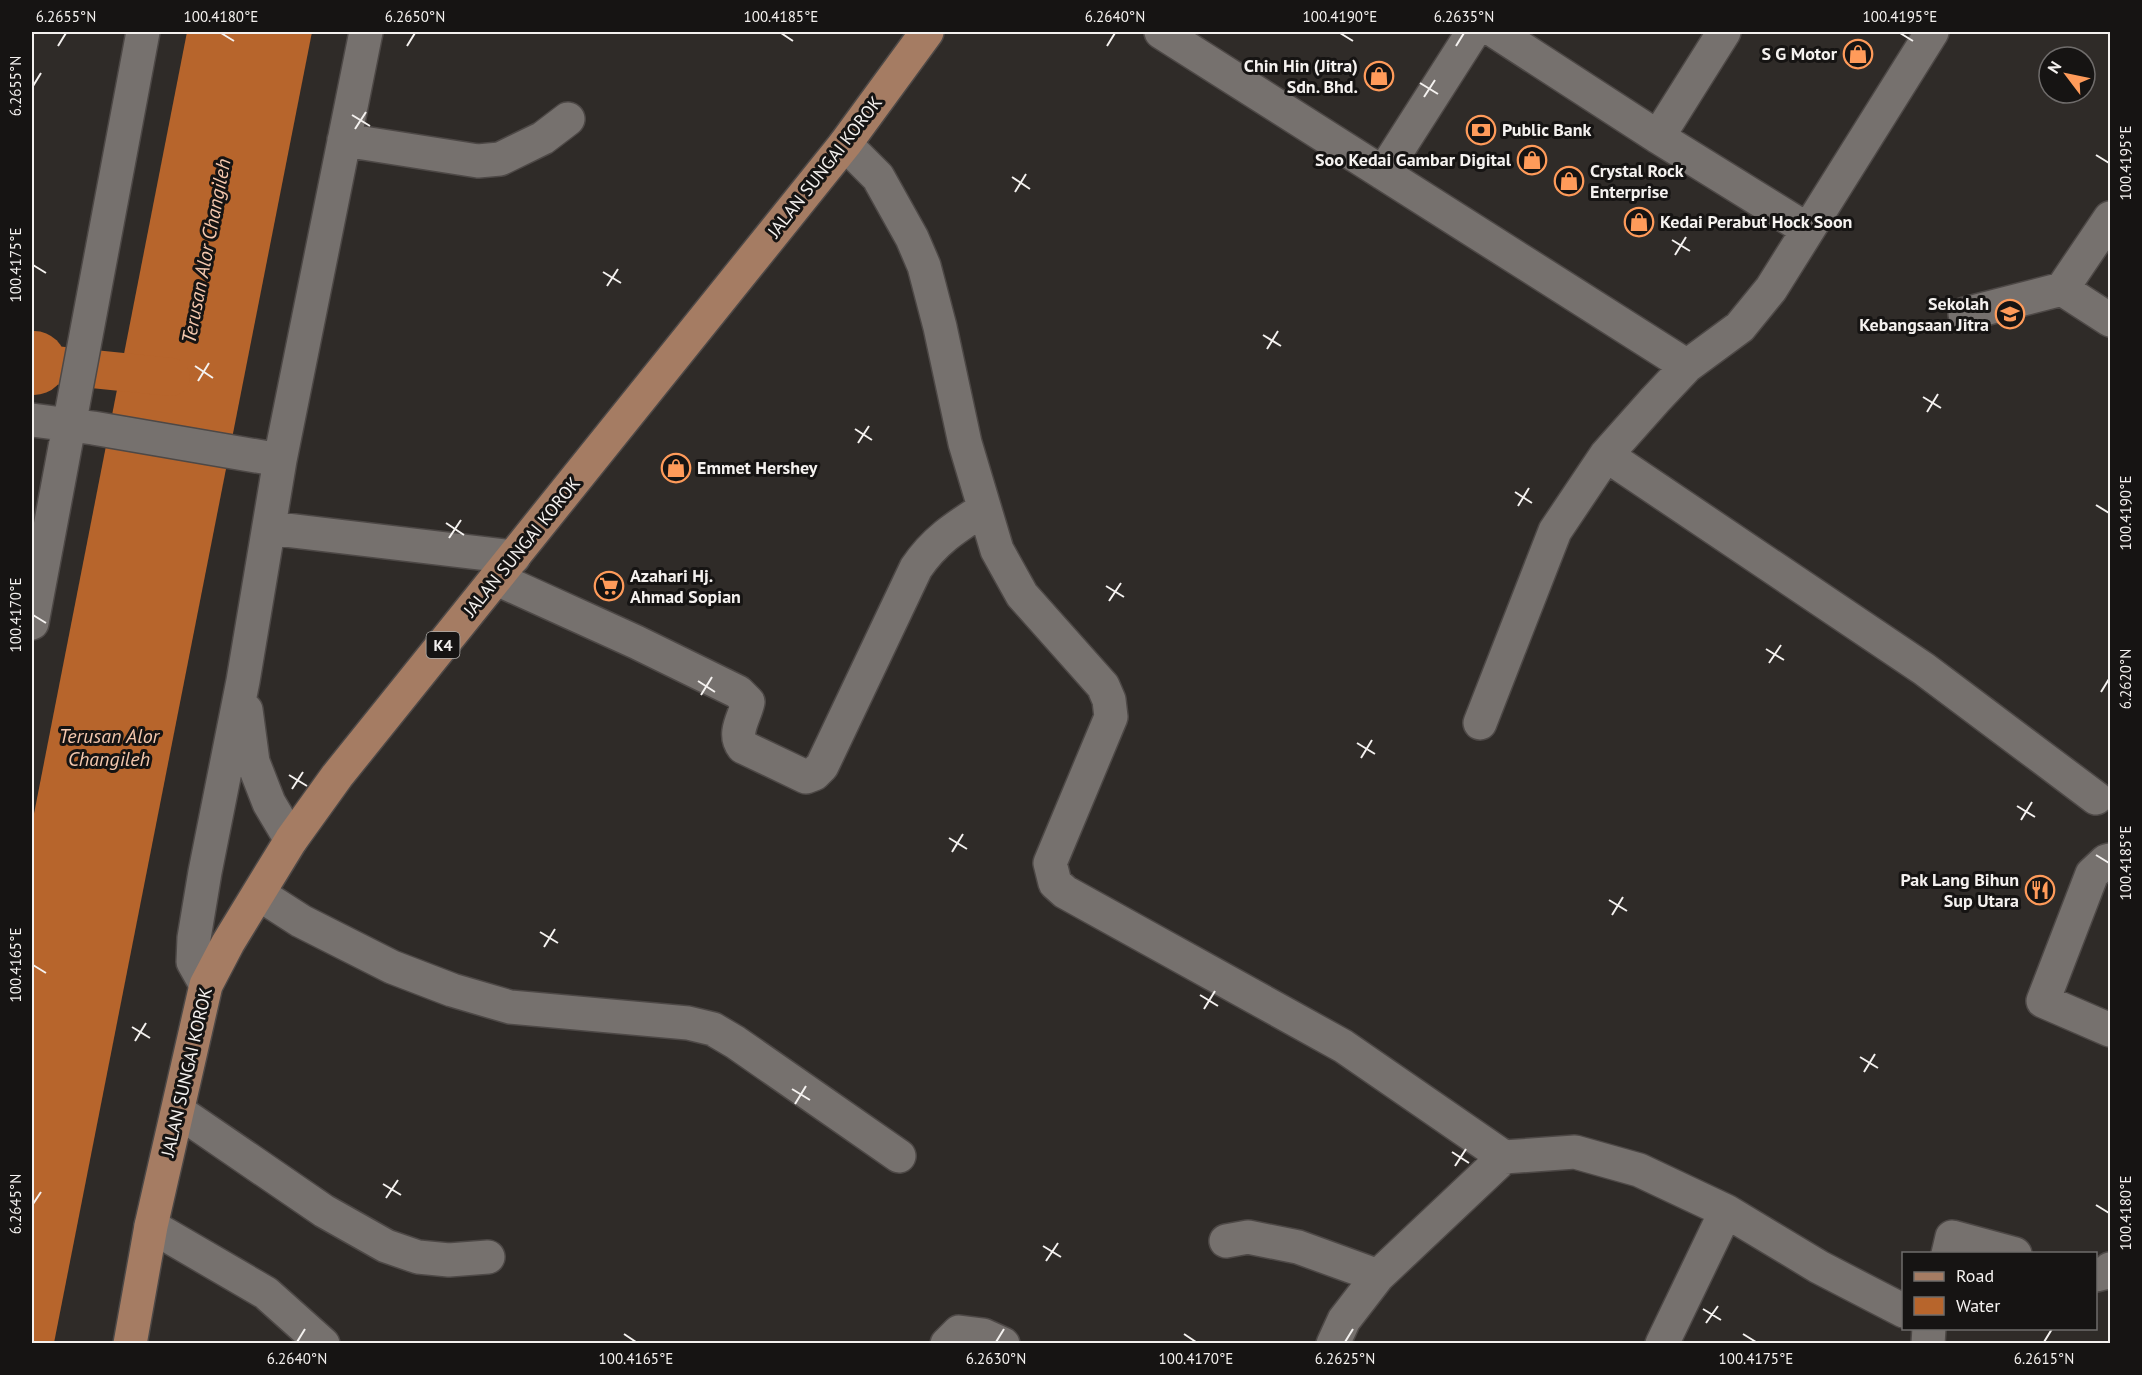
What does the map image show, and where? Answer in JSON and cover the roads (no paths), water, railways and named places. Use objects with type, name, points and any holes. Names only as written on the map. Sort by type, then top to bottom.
[{"type":"main road","name":"JALAN SUNGAI KOROK","points":[[130,1344],[151,1226],[206,985],[258,894],[291,840],[337,776],[845,144],[927,32]]},
{"type":"street","points":[[32,623],[38,571],[81,426],[76,389],[143,32]]},
{"type":"street","points":[[206,985],[193,962],[194,938],[205,872],[243,681],[280,460],[366,32]]},
{"type":"street","points":[[1161,32],[1687,366]]},
{"type":"street","points":[[1383,173],[1473,32]]},
{"type":"street","points":[[1658,137],[1724,32]]},
{"type":"street","points":[[1480,723],[1555,531],[1606,455],[1687,366],[1740,327],[1771,289],[1932,32]]},
{"type":"street","points":[[1512,36],[1658,137],[1808,230]]},
{"type":"street","points":[[344,140],[478,160],[500,159],[543,138],[568,119]]},
{"type":"street","points":[[845,144],[878,177],[912,238],[924,266],[940,327],[965,443],[997,550],[1022,595],[1103,686],[1109,700],[1111,717],[1050,863],[1055,883],[1065,892],[1343,1046],[1504,1157],[1575,1152],[1639,1170],[1726,1211],[1819,1267],[1902,1310]]},
{"type":"street","points":[[1965,314],[2062,289],[2110,218]]},
{"type":"street","points":[[2062,289],[2110,320]]},
{"type":"street","points":[[32,420],[81,426],[280,460]]},
{"type":"street","points":[[1606,455],[1924,669],[2096,798]]},
{"type":"street","points":[[269,528],[506,568],[636,642],[738,692],[748,702],[737,734],[743,747],[806,777],[814,774],[822,766],[922,559],[928,550],[947,533],[984,509]]},
{"type":"street","points":[[243,681],[253,762],[269,803],[291,840]]},
{"type":"street","points":[[2110,860],[2092,874],[2043,1001],[2110,1030]]},
{"type":"street","points":[[258,894],[302,921],[392,967],[452,990],[510,1008],[688,1023],[713,1029],[899,1156]]},
{"type":"street","points":[[178,1111],[324,1211],[386,1246],[418,1257],[449,1260],[488,1257]]},
{"type":"street","points":[[1333,1344],[1344,1320],[1378,1276],[1504,1157]]},
{"type":"street","points":[[1662,1344],[1726,1211]]},
{"type":"street","points":[[151,1226],[266,1293],[323,1344]]},
{"type":"street","points":[[1226,1241],[1248,1237],[1298,1248],[1378,1276]]},
{"type":"street","points":[[1948,1252],[1952,1237],[2008,1252]]},
{"type":"street","points":[[947,1344],[959,1332],[983,1335],[1004,1344]]},
{"type":"water","name":"Terusan Alor Changileh","points":[[187,32],[312,32],[54,1343],[32,1344],[32,824]]},
{"type":"waterway","points":[[34,363],[171,377]]},
{"type":"place","name":"S G Motor","points":[[1858,54]]},
{"type":"place","name":"Chin Hin (Jitra) Sdn. Bhd.","points":[[1379,76]]},
{"type":"place","name":"Public Bank","points":[[1481,130]]},
{"type":"place","name":"Soo Kedai Gambar Digital","points":[[1532,160]]},
{"type":"place","name":"Crystal Rock Enterprise","points":[[1569,181]]},
{"type":"place","name":"Kedai Perabut Hock Soon","points":[[1639,222]]},
{"type":"place","name":"Sekolah Kebangsaan Jitra","points":[[2010,314]]},
{"type":"place","name":"Emmet Hershey","points":[[676,468]]},
{"type":"place","name":"Azahari Hj. Ahmad Sopian","points":[[609,586]]},
{"type":"place","name":"Pak Lang Bihun Sup Utara","points":[[2040,890]]}]
